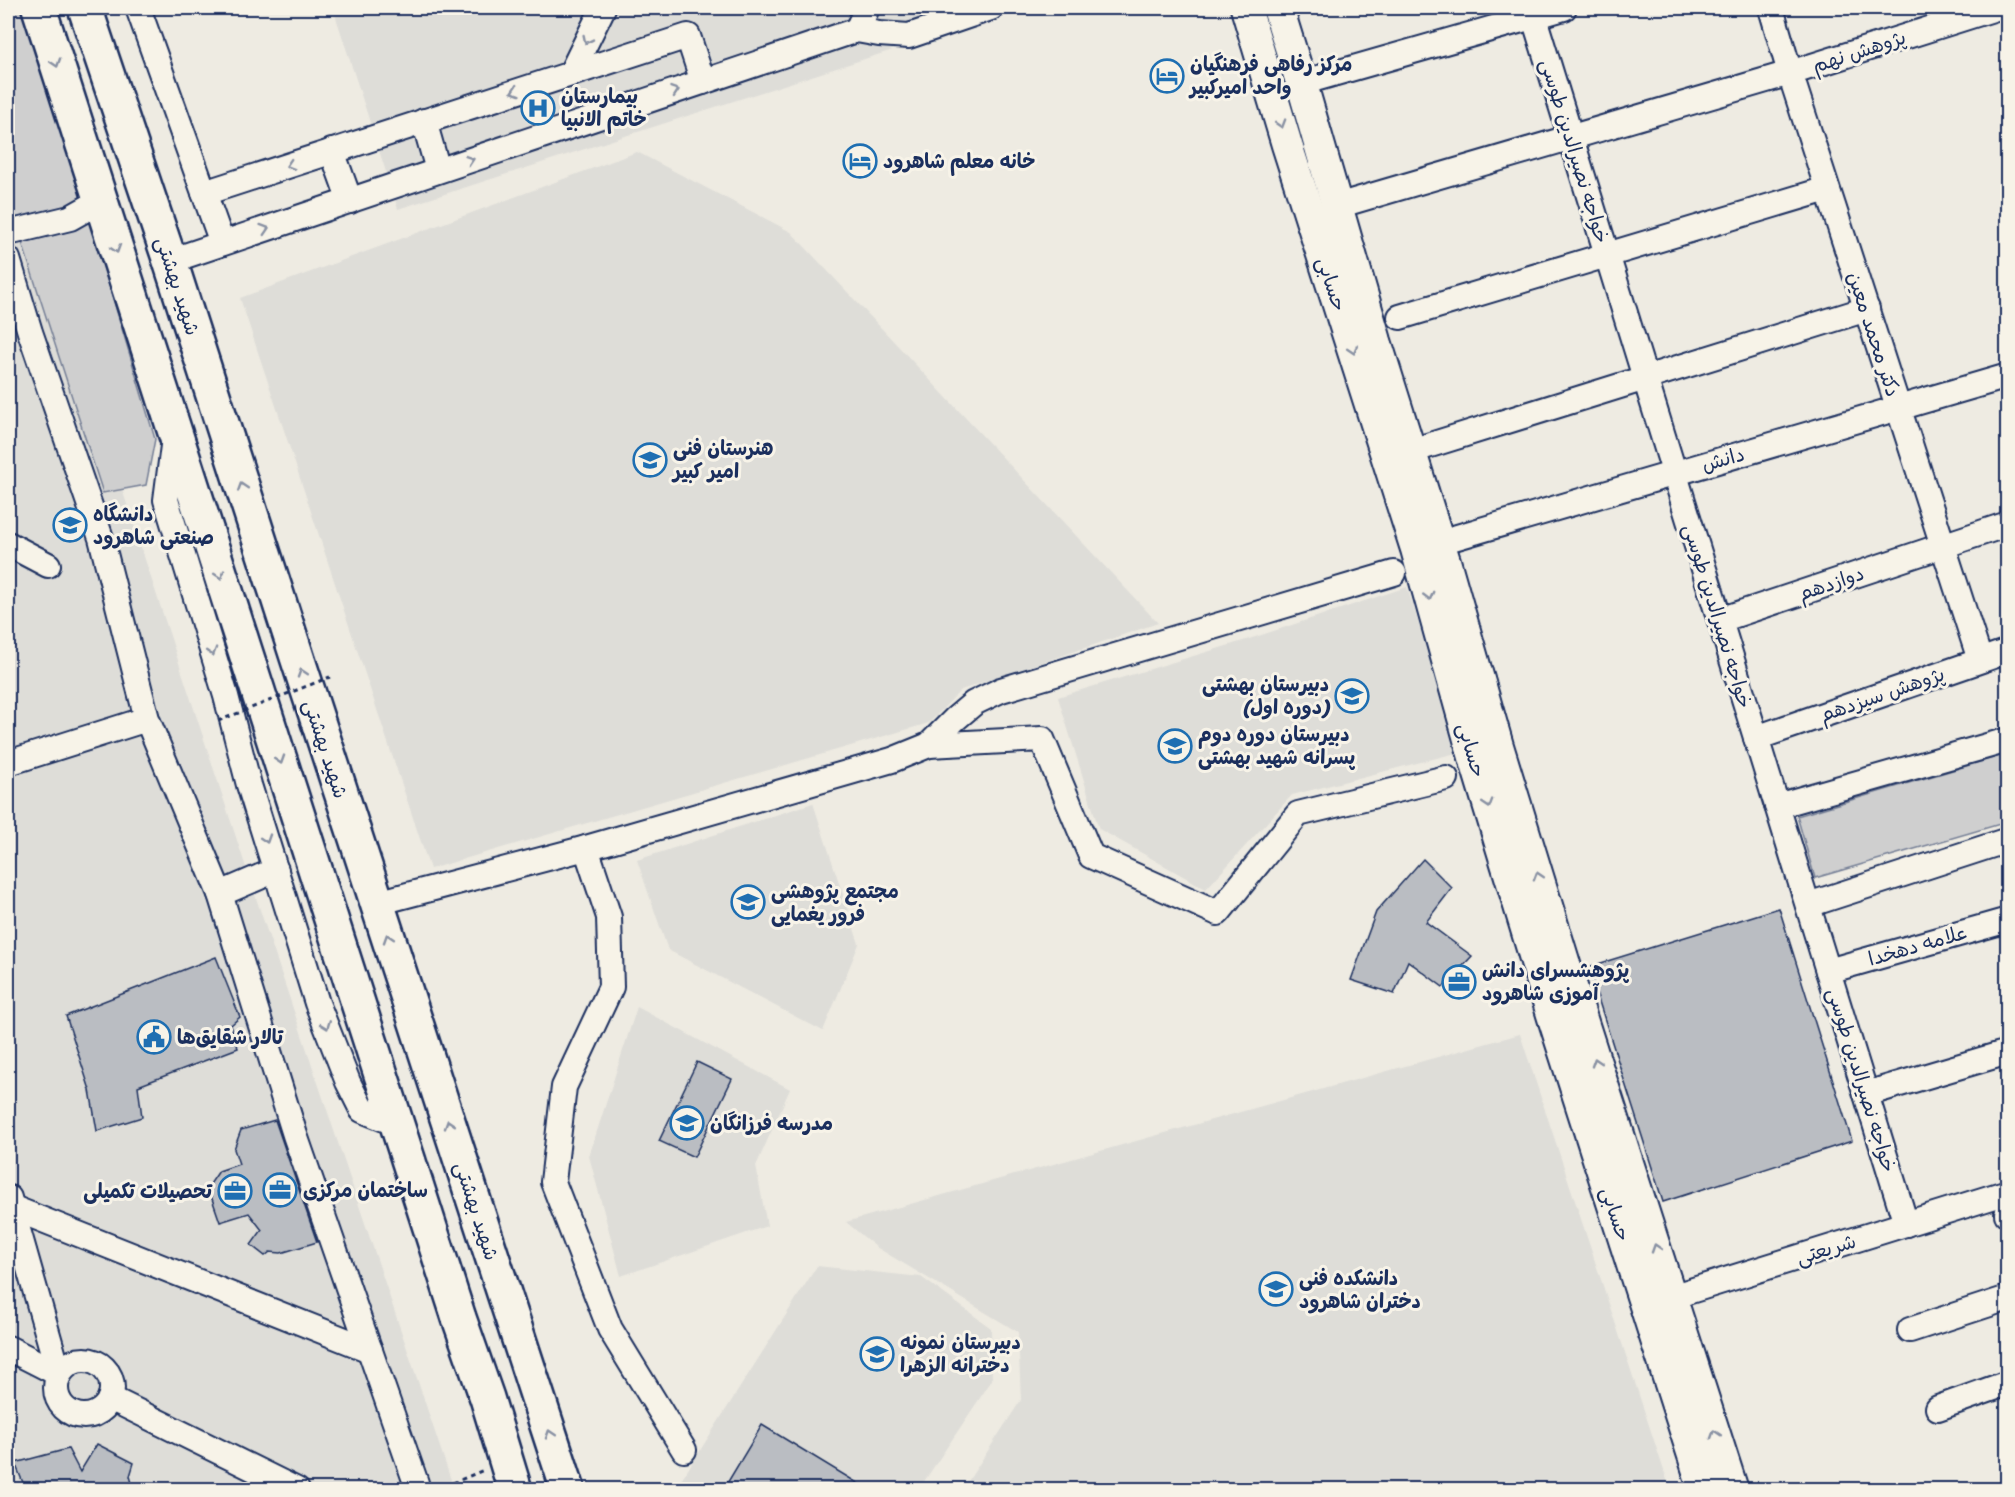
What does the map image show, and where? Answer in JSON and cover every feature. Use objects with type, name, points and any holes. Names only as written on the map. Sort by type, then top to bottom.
[{"type":"highway","points":[[39,8],[487,1398],[510,1476]]},
{"type":"highway","name":"شهید بهشتی","points":[[85,8],[170,261],[568,1490]]},
{"type":"highway","points":[[487,1398],[469,1305],[469,1293],[477,1286],[491,1286],[506,1299]]},
{"type":"main road","name":"حسابی","points":[[1246,8],[1287,145],[1428,546]]},
{"type":"main road","name":"حسابی","points":[[1278,8],[1376,341],[1411,451],[1428,546],[1475,761],[1553,1018],[1658,1301],[1733,1490]]},
{"type":"main road","name":"حسابی","points":[[1658,1301],[1704,1490]]},
{"type":"street","points":[[138,8],[222,243]]},
{"type":"street","points":[[571,73],[603,8]]},
{"type":"street","points":[[857,30],[867,8]]},
{"type":"street","points":[[170,261],[857,30],[909,36],[991,8]]},
{"type":"street","points":[[1301,83],[1533,12],[1564,8]]},
{"type":"street","name":"دکتر محمد معین","points":[[1771,8],[1827,189],[1980,660]]},
{"type":"street","name":"پژوهش نهم","points":[[1337,206],[1790,73],[1996,8]]},
{"type":"street","name":"خواجه نصیرالدین طوسی","points":[[1533,12],[1906,1224]]},
{"type":"street","points":[[204,193],[688,36],[703,82]]},
{"type":"street","points":[[424,121],[438,170]]},
{"type":"street","points":[[332,151],[350,201]]},
{"type":"street","points":[[1400,317],[1827,189]]},
{"type":"street","points":[[8,233],[70,218],[100,201]]},
{"type":"street","points":[[8,259],[30,332],[101,538],[147,719],[220,894],[295,1135],[416,1483],[413,1490]]},
{"type":"street","points":[[1411,451],[1866,309]]},
{"type":"street","name":"دانش","points":[[1428,546],[2007,376]]},
{"type":"street","points":[[175,433],[166,500],[226,696],[249,785],[317,1003],[348,1082],[362,1110],[397,1124]]},
{"type":"street","name":"دوازدهم","points":[[1720,620],[2007,524]]},
{"type":"street","points":[[8,544],[48,565]]},
{"type":"street","points":[[930,744],[955,718],[974,703],[1001,690],[1394,573]]},
{"type":"street","name":"پژوهش سیزدهم","points":[[1756,738],[2007,651]]},
{"type":"street","points":[[8,763],[147,719]]},
{"type":"street","points":[[377,903],[586,848],[892,760],[930,744],[1042,739],[1091,856],[1218,913],[1298,814],[1446,778]]},
{"type":"street","points":[[1777,806],[2007,740]]},
{"type":"street","points":[[1808,905],[2007,840]]},
{"type":"street","points":[[586,848],[609,916],[611,987],[564,1087],[553,1182],[610,1329],[684,1450]]},
{"type":"street","points":[[220,894],[276,870]]},
{"type":"street","name":"علامه دهخدا","points":[[1828,971],[2007,920]]},
{"type":"street","points":[[1866,1094],[2007,1052]]},
{"type":"street","name":"شریعتی","points":[[1658,1301],[2007,1192]]},
{"type":"street","points":[[10,1201],[370,1350]]},
{"type":"street","points":[[10,1201],[59,1374]]},
{"type":"street","points":[[1910,1330],[2007,1298]]},
{"type":"street","points":[[8,1348],[59,1374]]},
{"type":"street","points":[[92,1360],[107,1371],[112,1389],[110,1398],[105,1406],[90,1415],[81,1416],[72,1413],[59,1401],[56,1383],[59,1374],[73,1362],[92,1360]]},
{"type":"street","points":[[1938,1408],[2007,1383]]},
{"type":"street","points":[[110,1398],[297,1490]]},
{"type":"path","points":[[218,721],[330,677]]},
{"type":"path","points":[[436,1490],[510,1476]]},
{"type":"shaded area","points":[[8,8],[23,8],[50,88],[155,439],[146,485],[103,493],[8,199]]},
{"type":"shaded area","name":"بیمارستان خاتم الانبیا","points":[[333,8],[1023,8],[398,209]]},
{"type":"shaded area","name":"دانشگاه صنعتی شاهرود","points":[[8,141],[251,883],[454,1489],[8,1489]]},
{"type":"shaded area","name":"هنرستان فنی امیر کبیر","points":[[637,152],[791,232],[1158,623],[961,690],[929,723],[430,869],[240,298]]},
{"type":"shaded area","points":[[1407,587],[1460,752],[1292,795],[1206,889],[1099,829],[1058,697],[1243,641]]},
{"type":"shaded area","points":[[2007,754],[2007,822],[1815,878],[1797,816]]},
{"type":"shaded area","name":"مجتمع پژوهشی فرور یغمایی","points":[[813,803],[859,944],[823,1031],[668,950],[637,860]]},
{"type":"shaded area","name":"مدرسه فرزانگان","points":[[637,1007],[790,1089],[756,1166],[767,1226],[621,1276],[589,1156]]},
{"type":"shaded area","name":"دانشکده فنی دختران شاهرود","points":[[1520,1034],[1670,1489],[963,1489],[1021,1400],[1018,1332],[876,1247],[846,1222]]},
{"type":"shaded area","name":"دبیرستان نمونه دخترانه الزهرا","points":[[817,1266],[921,1277],[991,1328],[992,1380],[919,1489],[675,1490]]},
{"type":"building","points":[[1423,859],[1452,888],[1426,922],[1472,956],[1443,987],[1408,961],[1394,994],[1351,980],[1376,912]]},
{"type":"building","points":[[1779,908],[1852,1141],[1663,1202],[1588,967]]},
{"type":"building","name":"تالار شقایق‌‌ها","points":[[216,957],[240,1017],[231,1025],[238,1048],[138,1086],[142,1117],[97,1131],[90,1090],[66,1016]]},
{"type":"building","points":[[697,1062],[732,1079],[694,1157],[659,1141]]},
{"type":"building","name":"ساختمان مرکزی","points":[[275,1120],[317,1242],[281,1253],[270,1252],[265,1256],[251,1245],[262,1230],[249,1213],[220,1222],[208,1187],[219,1171],[239,1164],[234,1149],[241,1130]]},
{"type":"building","points":[[762,1425],[869,1490],[723,1490]]},
{"type":"building","points":[[97,1444],[134,1463],[130,1476],[134,1490],[26,1490],[15,1463],[68,1449],[80,1472]]},
{"type":"place","name":"مرکز رفاهی فرهنگیان واحد امیرکبیر","points":[[1167,76]]},
{"type":"place","name":"بیمارستان خاتم الانبیا","points":[[538,108]]},
{"type":"place","name":"خانه معلم شاهرود","points":[[860,161]]},
{"type":"place","name":"هنرستان فنی امیر کبیر","points":[[650,460]]},
{"type":"place","name":"دانشگاه صنعتی شاهرود","points":[[70,525]]},
{"type":"place","name":"دبیرستان بهشتی (دوره اول)","points":[[1352,696]]},
{"type":"place","name":"دبیرستان دوره دوم پسرانه شهید بهشتی","points":[[1175,746]]},
{"type":"place","name":"مجتمع پژوهشی فرور یغمایی","points":[[748,902]]},
{"type":"place","name":"پژوهشسرای دانش آموزی شاهرود","points":[[1459,982]]},
{"type":"place","name":"تالار شقایق‌‌ها","points":[[154,1037]]},
{"type":"place","name":"مدرسه فرزانگان","points":[[687,1123]]},
{"type":"place","name":"ساختمان مرکزی","points":[[280,1190]]},
{"type":"place","name":"تحصیلات تکمیلی","points":[[235,1191]]},
{"type":"place","name":"دانشکده فنی دختران شاهرود","points":[[1276,1289]]},
{"type":"place","name":"دبیرستان نمونه دخترانه الزهرا","points":[[877,1354]]}]
